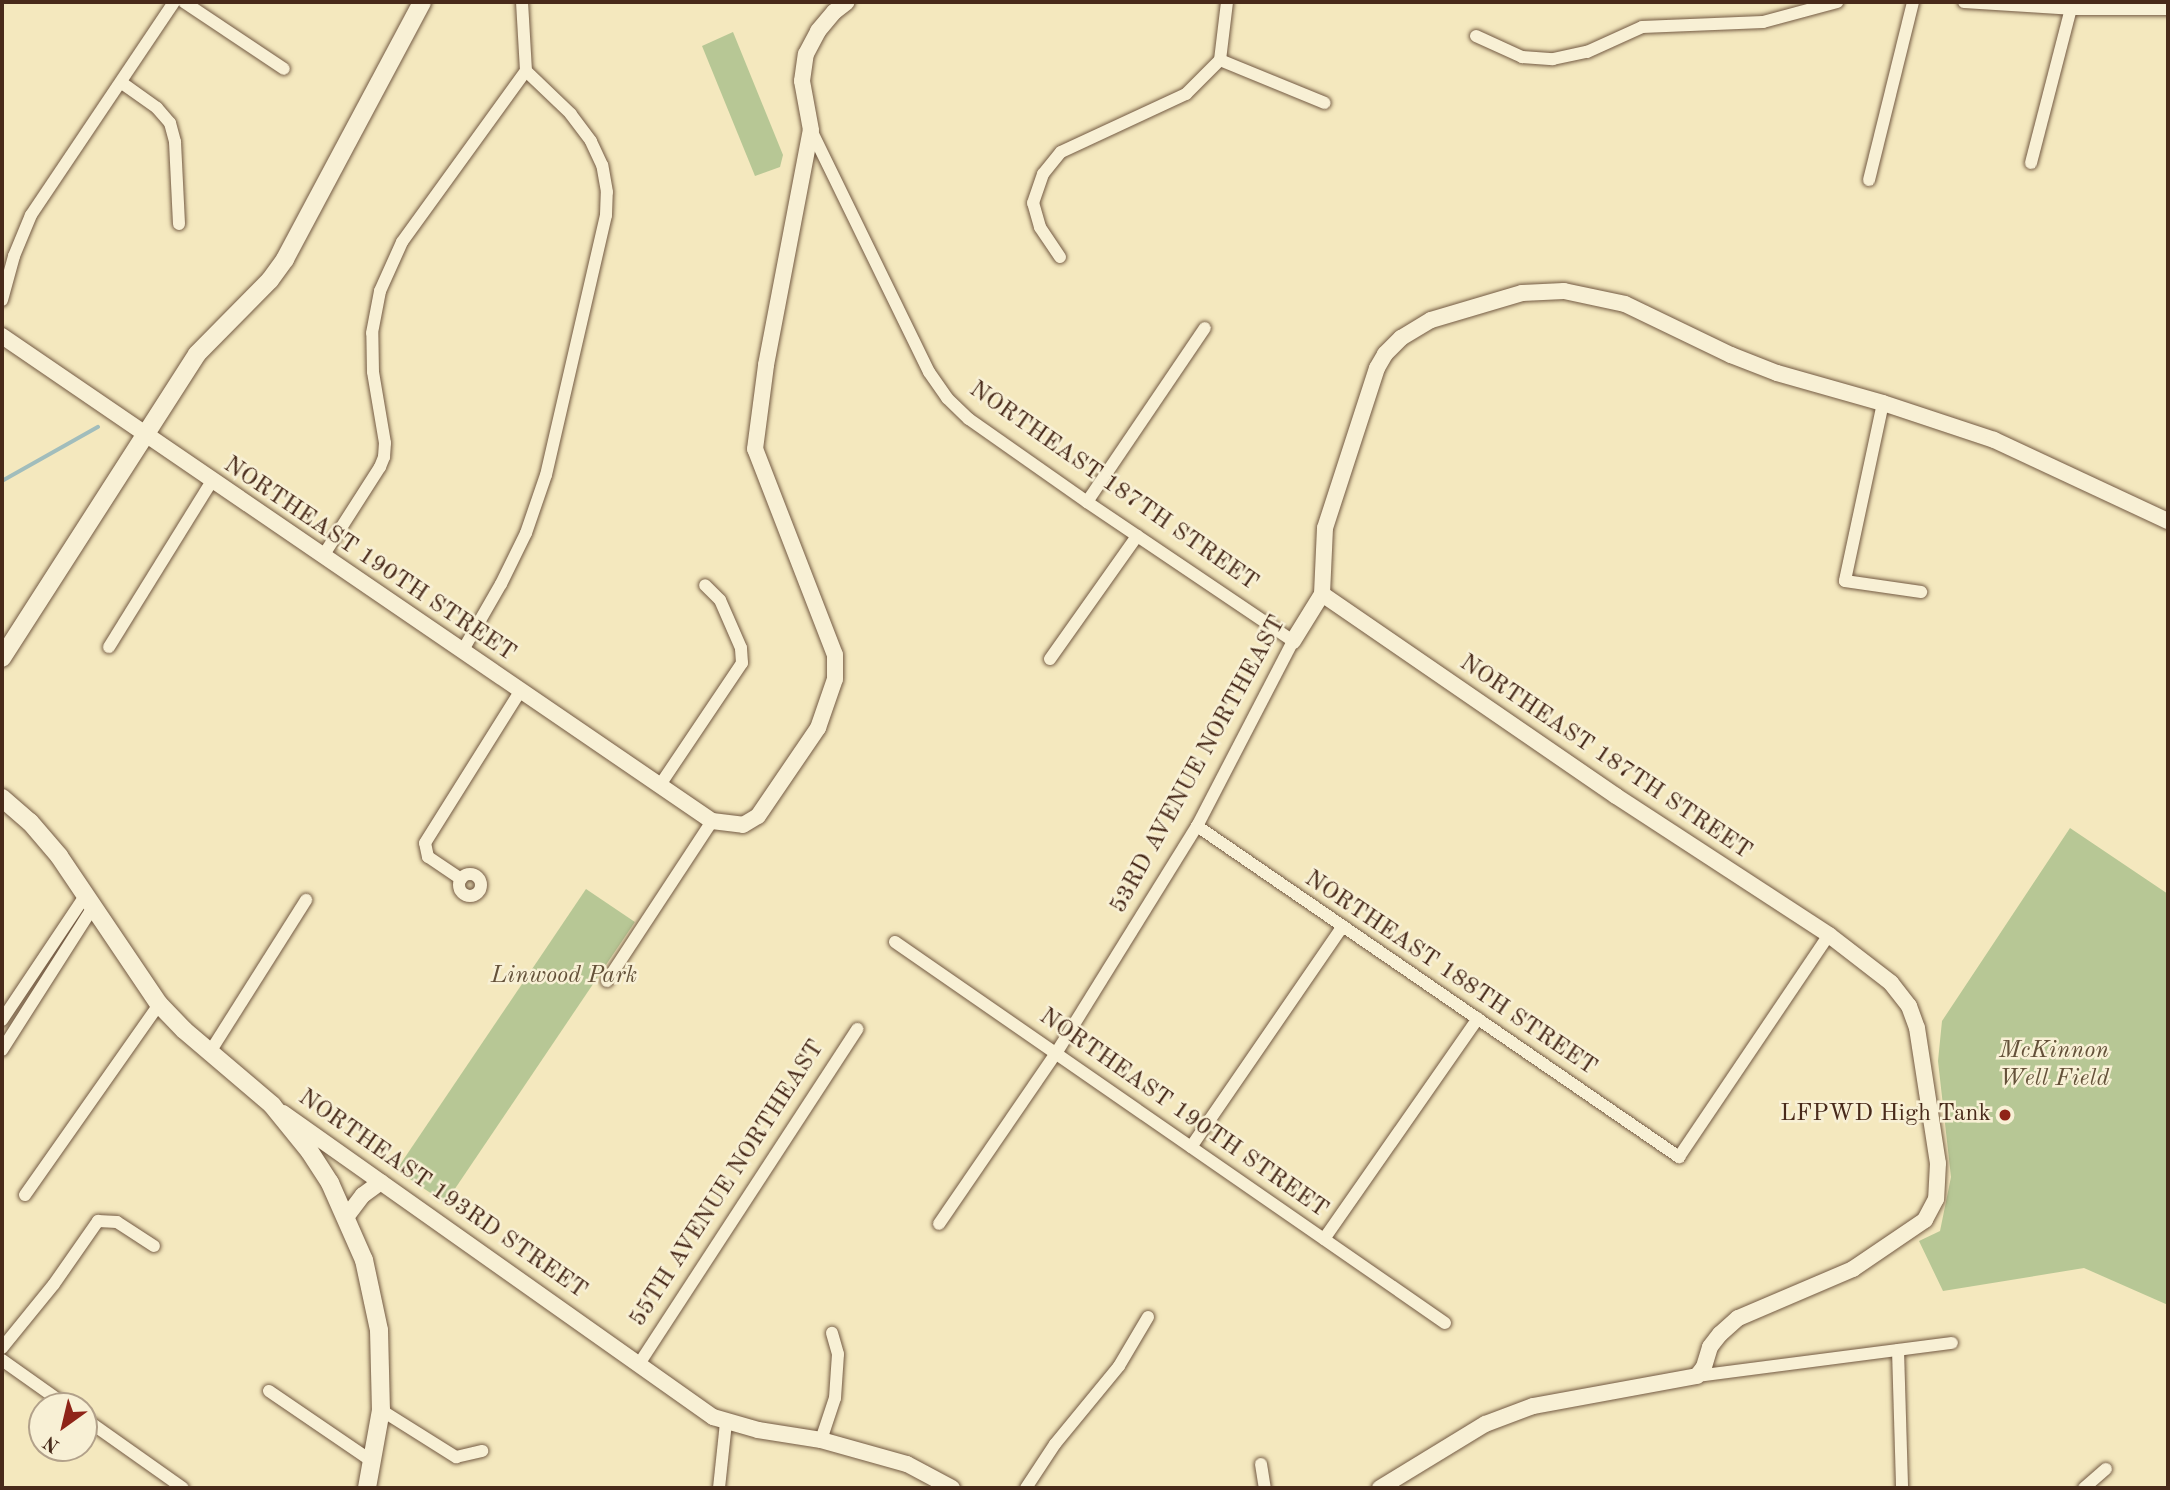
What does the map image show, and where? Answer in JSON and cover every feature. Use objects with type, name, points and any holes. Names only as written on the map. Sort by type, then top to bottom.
[{"type":"main road","points":[[2,658],[197,354],[270,279],[285,259],[422,2]]},
{"type":"main road","name":"NORTHEAST 193RD STREET","points":[[2,798],[45,838],[159,1004],[272,1105]]},
{"type":"main road","points":[[272,1105],[310,1152],[347,1216],[374,1301],[382,1356],[381,1410],[367,1488]]},
{"type":"street","points":[[2,300],[14,257],[31,215],[174,2]]},
{"type":"street","points":[[184,2],[284,69]]},
{"type":"street","points":[[323,556],[384,457],[385,443],[373,372],[372,333],[380,291],[391,261],[434,196],[526,71],[522,2]]},
{"type":"street","points":[[607,981],[712,821],[743,825],[758,816],[818,728],[835,679],[835,655],[755,449],[766,365],[811,130],[802,81],[806,54],[818,31],[834,12],[847,2]]},
{"type":"street","points":[[1060,257],[1040,227],[1033,203],[1042,174],[1061,152],[1186,94],[1220,60],[1227,2]]},
{"type":"street","points":[[1476,36],[1522,57],[1553,59],[1587,52],[1642,27],[1763,22],[1837,2]]},
{"type":"street","points":[[1869,180],[1913,2]]},
{"type":"street","points":[[1964,2],[2071,8],[2168,9]]},
{"type":"street","points":[[2031,163],[2071,8]]},
{"type":"street","points":[[1220,60],[1325,103]]},
{"type":"street","points":[[463,650],[501,584],[526,533],[546,475],[606,215],[607,192],[602,165],[591,141],[571,114],[526,71]]},
{"type":"street","points":[[121,83],[157,108],[170,123],[175,142],[178,223]]},
{"type":"street","name":"NORTHEAST 187TH STREET","points":[[811,130],[929,372],[947,398],[969,419],[1087,502],[1293,641]]},
{"type":"street","name":"53RD AVENUE NORTHEAST","points":[[939,1224],[1056,1053],[1196,826],[1293,641],[1322,594],[1325,528],[1377,368],[1401,338],[1431,320],[1522,293],[1564,291],[1625,304],[1731,355],[1777,373],[1883,403]]},
{"type":"street","points":[[1087,502],[1205,328]]},
{"type":"street","name":"NORTHEAST 190TH STREET","points":[[2,336],[712,821]]},
{"type":"street","points":[[1921,592],[1845,581],[1883,403],[1994,440],[2168,521]]},
{"type":"street","points":[[109,647],[212,481]]},
{"type":"street","points":[[1050,659],[1138,536]]},
{"type":"street","points":[[660,785],[742,663],[741,648],[720,600],[705,585]]},
{"type":"street","name":"NORTHEAST 187TH STREET","points":[[1322,594],[1616,796],[1829,935],[1891,982],[1909,1006],[1917,1028],[1934,1128],[1936,1199],[1925,1220],[1853,1269],[1738,1318],[1720,1334],[1698,1376]]},
{"type":"street","points":[[461,879],[428,857],[425,843],[521,690]]},
{"type":"street","name":"NORTHEAST 188TH STREET","points":[[1196,826],[1679,1157],[1829,935]]},
{"type":"street","points":[[210,1052],[306,900]]},
{"type":"street","points":[[2,1020],[89,902]]},
{"type":"street","points":[[2,1050],[89,902]]},
{"type":"street","points":[[1191,1147],[1343,926]]},
{"type":"street","name":"NORTHEAST 190TH STREET","points":[[895,942],[1444,1323]]},
{"type":"street","points":[[25,1195],[159,1004]]},
{"type":"street","points":[[1324,1239],[1478,1018]]},
{"type":"street","name":"55TH AVENUE NORTHEAST","points":[[639,1364],[857,1030]]},
{"type":"street","name":"NORTHEAST 193RD STREET","points":[[272,1105],[696,1407],[726,1422],[821,1440],[907,1464],[952,1488]]},
{"type":"street","points":[[347,1216],[363,1195],[381,1182]]},
{"type":"street","points":[[4,1339],[54,1284],[98,1221],[117,1222],[154,1246]]},
{"type":"street","points":[[1026,1488],[1055,1444],[1119,1366],[1148,1317]]},
{"type":"street","points":[[821,1440],[835,1398],[838,1354],[832,1333]]},
{"type":"street","points":[[1380,1488],[1485,1424],[1533,1406],[1698,1376],[1952,1343]]},
{"type":"street","points":[[1898,1350],[1902,1488]]},
{"type":"street","points":[[2,1360],[47,1392]]},
{"type":"street","points":[[269,1391],[373,1462]]},
{"type":"street","points":[[381,1410],[456,1457],[482,1451]]},
{"type":"street","points":[[719,1488],[726,1422]]},
{"type":"street","points":[[98,1428],[183,1488]]},
{"type":"street","points":[[1261,1464],[1265,1488]]},
{"type":"street","points":[[2084,1488],[2106,1469]]},
{"type":"green space","points":[[733,32],[783,155],[780,167],[755,176],[702,46]]},
{"type":"green space","name":"McKinnon Well Field","points":[[2070,828],[2168,894],[2168,1305],[2084,1268],[1943,1291],[1919,1241],[1940,1231],[1951,1177],[1938,1061],[1942,1021]]},
{"type":"green space","name":"Linwood Park","points":[[586,889],[635,922],[445,1203],[396,1170]]},
{"type":"waterway","points":[[2,481],[98,427]]},
{"type":"place","name":"LFPWD High Tank","points":[[2005,1115]]}]
